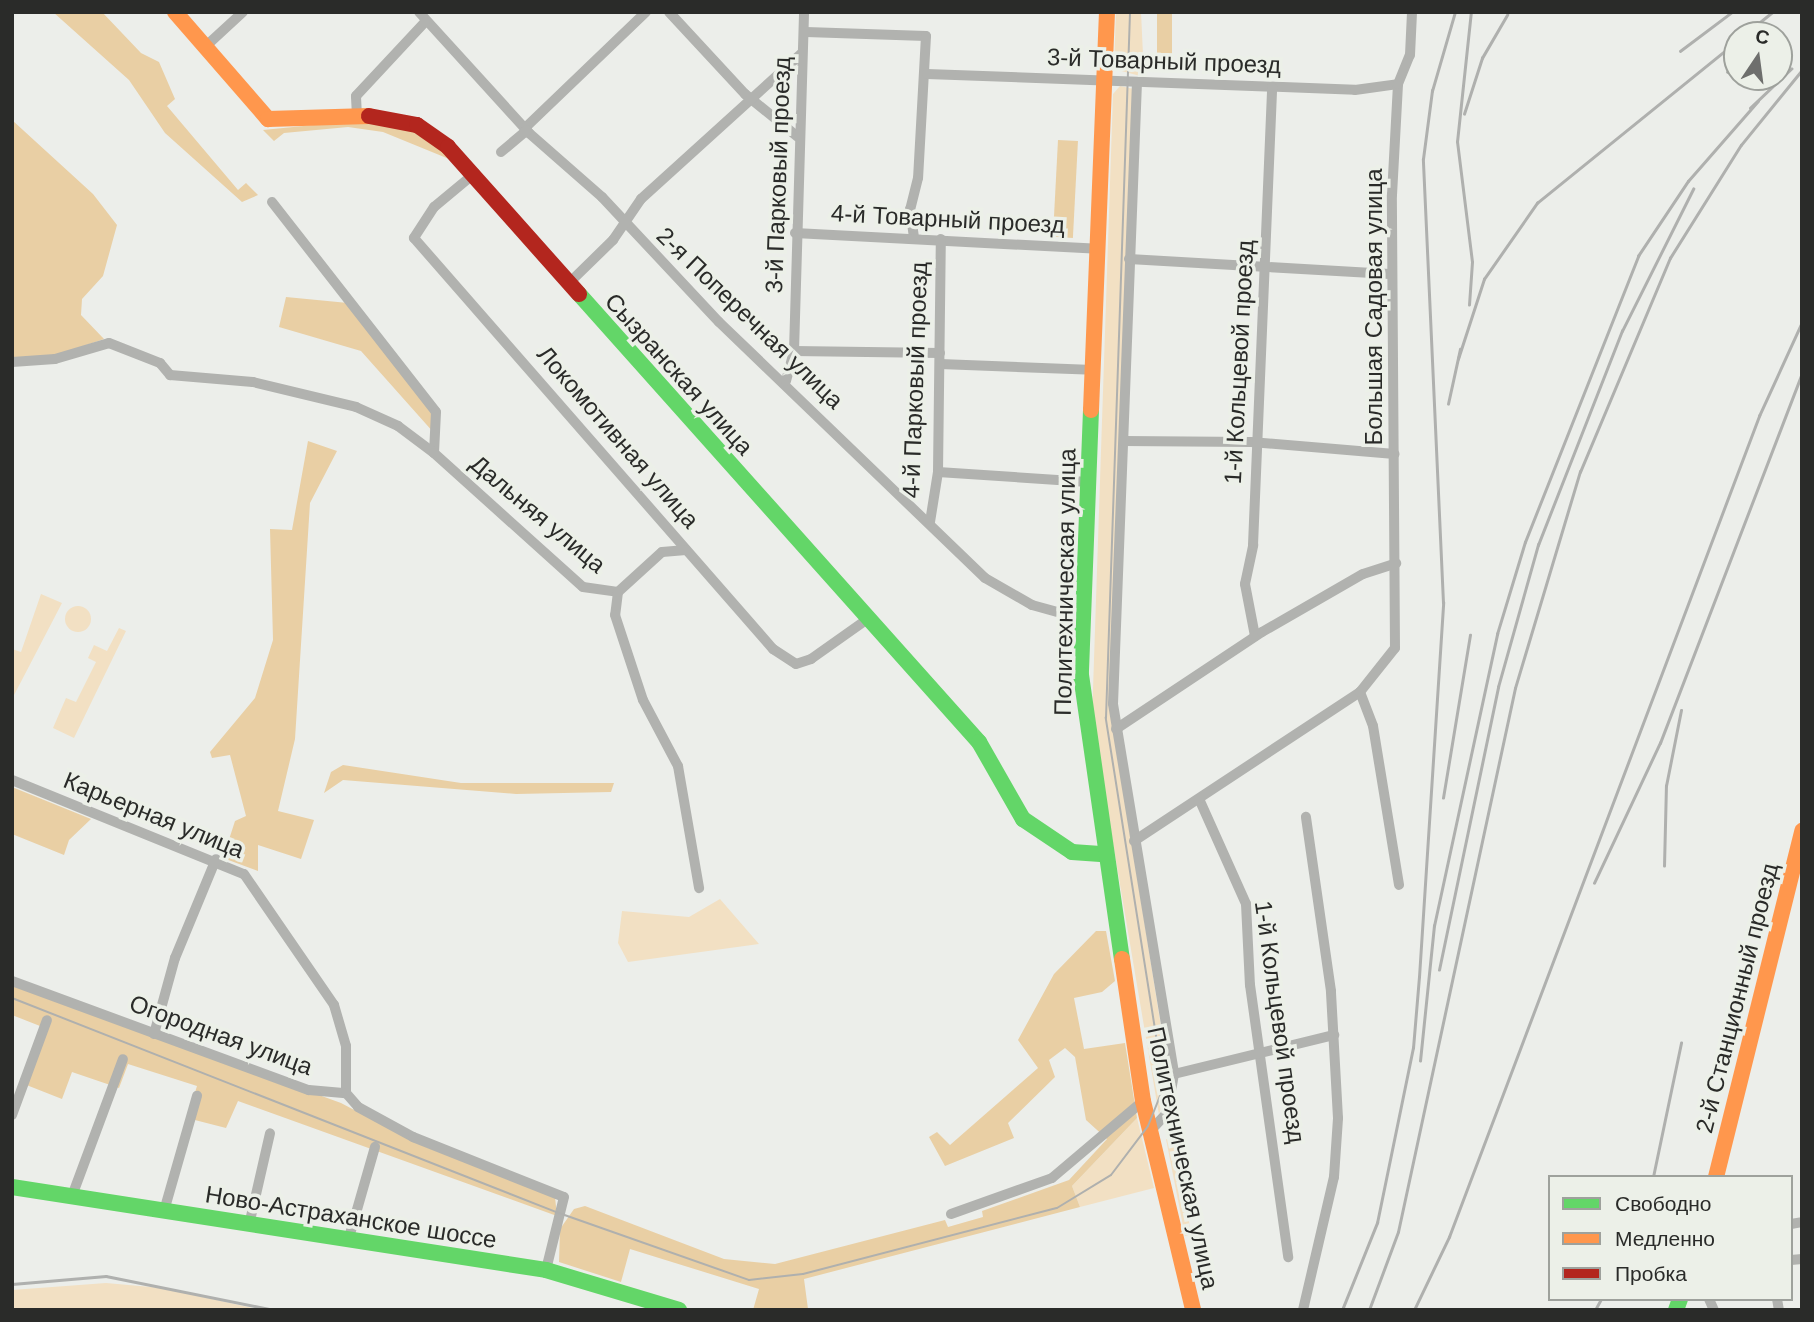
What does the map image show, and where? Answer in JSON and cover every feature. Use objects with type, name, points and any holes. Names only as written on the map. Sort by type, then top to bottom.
[{"type":"main road","name":"Сызранская улица","points":[[175,12],[268,119],[357,116],[417,125],[475,173],[569,284],[979,742],[1023,819],[1072,852],[1104,854]]},
{"type":"main road","name":"Политехническая улица","points":[[1107,12],[1083,619],[1084,719],[1143,1101],[1193,1310]]},
{"type":"main road","name":"2-й Станционный проезд","points":[[1717,1175],[1797,866],[1802,831]]},
{"type":"main road","name":"Ново-Астраханское шоссе","points":[[12,1187],[546,1270],[679,1310]]},
{"type":"street","points":[[206,46],[243,12]]},
{"type":"street","points":[[501,152],[646,12]]},
{"type":"street","points":[[669,12],[750,99],[798,136]]},
{"type":"street","name":"3-й Парковый проезд","points":[[786,381],[794,351],[798,136],[802,53],[806,32],[804,12]]},
{"type":"street","name":"Большая Садовая улица","points":[[1134,841],[1200,801],[1360,692],[1395,648],[1396,563],[1390,274],[1398,84],[1410,55],[1412,12]]},
{"type":"street","points":[[357,116],[356,96],[430,17]]},
{"type":"street","name":"2-я Поперечная улица","points":[[430,17],[472,75],[1004,592],[1083,619]]},
{"type":"street","name":"4-й Парковый проезд","points":[[806,32],[926,36],[927,74],[910,209],[914,237]]},
{"type":"street","points":[[569,284],[623,224],[641,199],[802,53]]},
{"type":"street","name":"3-й Товарный проезд","points":[[927,74],[1272,87],[1398,84]]},
{"type":"street","points":[[1137,82],[1124,441],[1114,572],[1116,729],[1174,1074],[1167,1113],[1149,1132]]},
{"type":"street","name":"1-й Кольцевой проезд","points":[[1255,636],[1245,584],[1258,443],[1272,87]]},
{"type":"street","name":"Локомотивная улица","points":[[475,173],[413,231],[773,649],[796,664],[869,618]]},
{"type":"street","name":"Дальняя улица","points":[[272,202],[436,412],[434,453],[583,587],[618,592],[615,615],[643,700],[678,766],[699,888]]},
{"type":"street","name":"4-й Товарный проезд","points":[[795,233],[914,237],[1098,249]]},
{"type":"street","name":"4-й Парковый проезд","points":[[930,522],[938,472],[941,239]]},
{"type":"street","points":[[1129,259],[1390,274]]},
{"type":"street","points":[[12,362],[55,359],[108,343],[160,363],[170,375],[253,382],[356,407],[398,426],[434,453]]},
{"type":"street","points":[[794,351],[1093,370]]},
{"type":"street","points":[[1124,441],[1258,443],[1394,454]]},
{"type":"street","points":[[938,472],[1088,482]]},
{"type":"street","points":[[618,592],[662,552],[686,550]]},
{"type":"street","points":[[1116,729],[1255,636],[1363,574],[1396,563]]},
{"type":"street","points":[[1360,692],[1373,726],[1399,886]]},
{"type":"street","name":"Карьерная улица","points":[[12,780],[216,859],[252,883],[334,1005],[346,1046],[346,1093]]},
{"type":"street","name":"1-й Кольцевой проезд","points":[[1200,801],[1246,904],[1262,1053],[1289,1257]]},
{"type":"street","name":"1-й Кольцевой проезд","points":[[1303,1310],[1336,1156],[1334,1035],[1306,817]]},
{"type":"street","points":[[154,1034],[175,958],[216,859]]},
{"type":"street","name":"Огородная улица","points":[[12,981],[309,1090],[346,1093]]},
{"type":"street","points":[[12,1115],[47,1020]]},
{"type":"street","points":[[1174,1074],[1334,1035]]},
{"type":"street","points":[[72,1196],[123,1059]]},
{"type":"street","points":[[346,1093],[358,1107],[413,1137],[564,1197],[546,1270]]},
{"type":"street","points":[[164,1211],[197,1096]]},
{"type":"street","points":[[951,1214],[1052,1178],[1143,1101]]},
{"type":"street","points":[[249,1225],[270,1133]]},
{"type":"street","points":[[348,1241],[375,1147]]},
{"type":"shaded area","points":[[53,12],[102,12],[141,53],[159,62],[175,99],[167,106],[238,190],[246,183],[258,195],[242,202],[165,133],[129,80]]},
{"type":"shaded area","points":[[1116,12],[1141,12],[1144,77],[1114,69]]},
{"type":"shaded area","points":[[1157,12],[1172,12],[1172,63],[1157,63]]},
{"type":"shaded area","points":[[1120,86],[1134,89],[1110,706],[1169,1077],[1159,1115],[1092,719],[1113,94]]},
{"type":"shaded area","points":[[374,119],[415,130],[454,161],[383,132],[348,127],[284,133],[274,141],[263,130]]},
{"type":"shaded area","points":[[12,120],[93,194],[117,225],[103,276],[82,299],[81,315],[104,339],[54,356],[12,358]]},
{"type":"shaded area","points":[[1058,140],[1078,141],[1073,238],[1053,237]]},
{"type":"shaded area","points":[[286,297],[348,303],[433,414],[434,433],[361,351],[279,327]]},
{"type":"shaded area","points":[[308,441],[337,451],[310,503],[295,739],[278,811],[314,820],[301,859],[258,845],[258,871],[223,858],[235,821],[246,816],[230,755],[212,758],[210,752],[255,698],[273,640],[270,529],[292,530]]},
{"type":"shaded area","points":[[41,594],[62,603],[12,699],[12,649],[21,652]]},
{"type":"shaded area","points":[[78,606],[87,610],[91,619],[87,628],[78,632],[69,628],[65,619],[69,610]]},
{"type":"shaded area","points":[[119,628],[126,631],[74,738],[53,728],[66,698],[76,702],[96,662],[88,658],[94,645],[107,651]]},
{"type":"shaded area","points":[[343,765],[461,783],[614,783],[611,792],[516,794],[343,780],[324,793],[331,772]]},
{"type":"shaded area","points":[[12,787],[91,819],[69,840],[64,855],[12,834]]},
{"type":"shaded area","points":[[720,899],[759,944],[628,962],[618,943],[622,911],[689,917]]},
{"type":"shaded area","points":[[1096,931],[1106,931],[1115,981],[1102,992],[1074,998],[1084,1049],[1125,1043],[1137,1118],[1072,1186],[1080,1207],[804,1279],[808,1309],[753,1310],[759,1289],[630,1249],[621,1282],[559,1262],[560,1229],[574,1209],[585,1206],[724,1259],[775,1264],[945,1220],[948,1227],[983,1217],[982,1211],[1069,1180],[1107,1139],[1086,1120],[1075,1057],[1065,1048],[1049,1060],[1055,1077],[1008,1123],[1014,1138],[945,1166],[929,1137],[937,1132],[950,1145],[1038,1068],[1018,1040],[1054,974]]},
{"type":"shaded area","points":[[12,984],[341,1103],[411,1140],[555,1197],[557,1216],[238,1101],[226,1128],[187,1118],[197,1086],[128,1064],[119,1088],[72,1072],[62,1099],[29,1086],[22,1082],[40,1026],[12,1015]]},
{"type":"shaded area","points":[[1137,1118],[1154,1188],[1080,1207],[1072,1186]]},
{"type":"shaded area","points":[[1166,1139],[1178,1143],[1191,1236],[1185,1236]]},
{"type":"shaded area","points":[[106,1283],[162,1288],[262,1310],[12,1310],[12,1290]]},
{"type":"tram line","points":[[12,998],[556,1212],[749,1280],[803,1274],[1057,1208],[1111,1175],[1148,1126],[1164,1086],[1106,718],[1130,12]]},
{"type":"railway","points":[[1342,1310],[1377,1223],[1413,1048],[1443,603],[1423,159],[1432,91],[1455,12]]},
{"type":"railway","points":[[1469,305],[1472,262],[1457,142],[1471,12]]},
{"type":"railway","points":[[1680,51],[1732,12]]},
{"type":"railway","points":[[1761,21],[1772,12]]},
{"type":"railway","points":[[1464,114],[1482,58],[1507,15]]},
{"type":"railway","points":[[1458,359],[1484,279],[1537,203],[1723,52]]},
{"type":"railway","points":[[1369,1310],[1398,1232],[1515,688],[1580,472],[1670,258],[1741,145],[1802,70]]},
{"type":"railway","points":[[1750,108],[1768,91]]},
{"type":"railway","points":[[1420,1061],[1434,926],[1497,634],[1525,542],[1638,256],[1688,181],[1758,101]]},
{"type":"railway","points":[[1439,970],[1498,687],[1538,545],[1622,331],[1693,189]]},
{"type":"railway","points":[[1414,1310],[1449,1237],[1759,416],[1802,322]]},
{"type":"railway","points":[[1448,404],[1460,349]]},
{"type":"railway","points":[[1594,883],[1660,743],[1802,374]]},
{"type":"railway","points":[[1443,798],[1470,635]]},
{"type":"railway","points":[[1664,866],[1666,786],[1681,710]]},
{"type":"railway","points":[[1653,1175],[1681,1043]]},
{"type":"railway","points":[[12,1284],[106,1276],[274,1310]]},
{"type":"railway","points":[[1595,1310],[1600,1301]]},
{"type":"traffic: fast","points":[[579,294],[979,742],[1023,819],[1072,852],[1104,854]]},
{"type":"traffic: fast","points":[[1091,410],[1081,675],[1122,959]]},
{"type":"traffic: fast","points":[[12,1187],[546,1270],[679,1310]]},
{"type":"traffic: fast","points":[[1676,1310],[1679,1301]]},
{"type":"traffic: slow","points":[[175,12],[268,119],[369,116]]},
{"type":"traffic: slow","points":[[1091,410],[1107,12]]},
{"type":"traffic: slow","points":[[1716,1175],[1802,831]]},
{"type":"traffic: slow","points":[[1122,959],[1143,1101],[1193,1310]]},
{"type":"traffic: jam","points":[[369,116],[417,125],[448,147],[579,294]]}]
